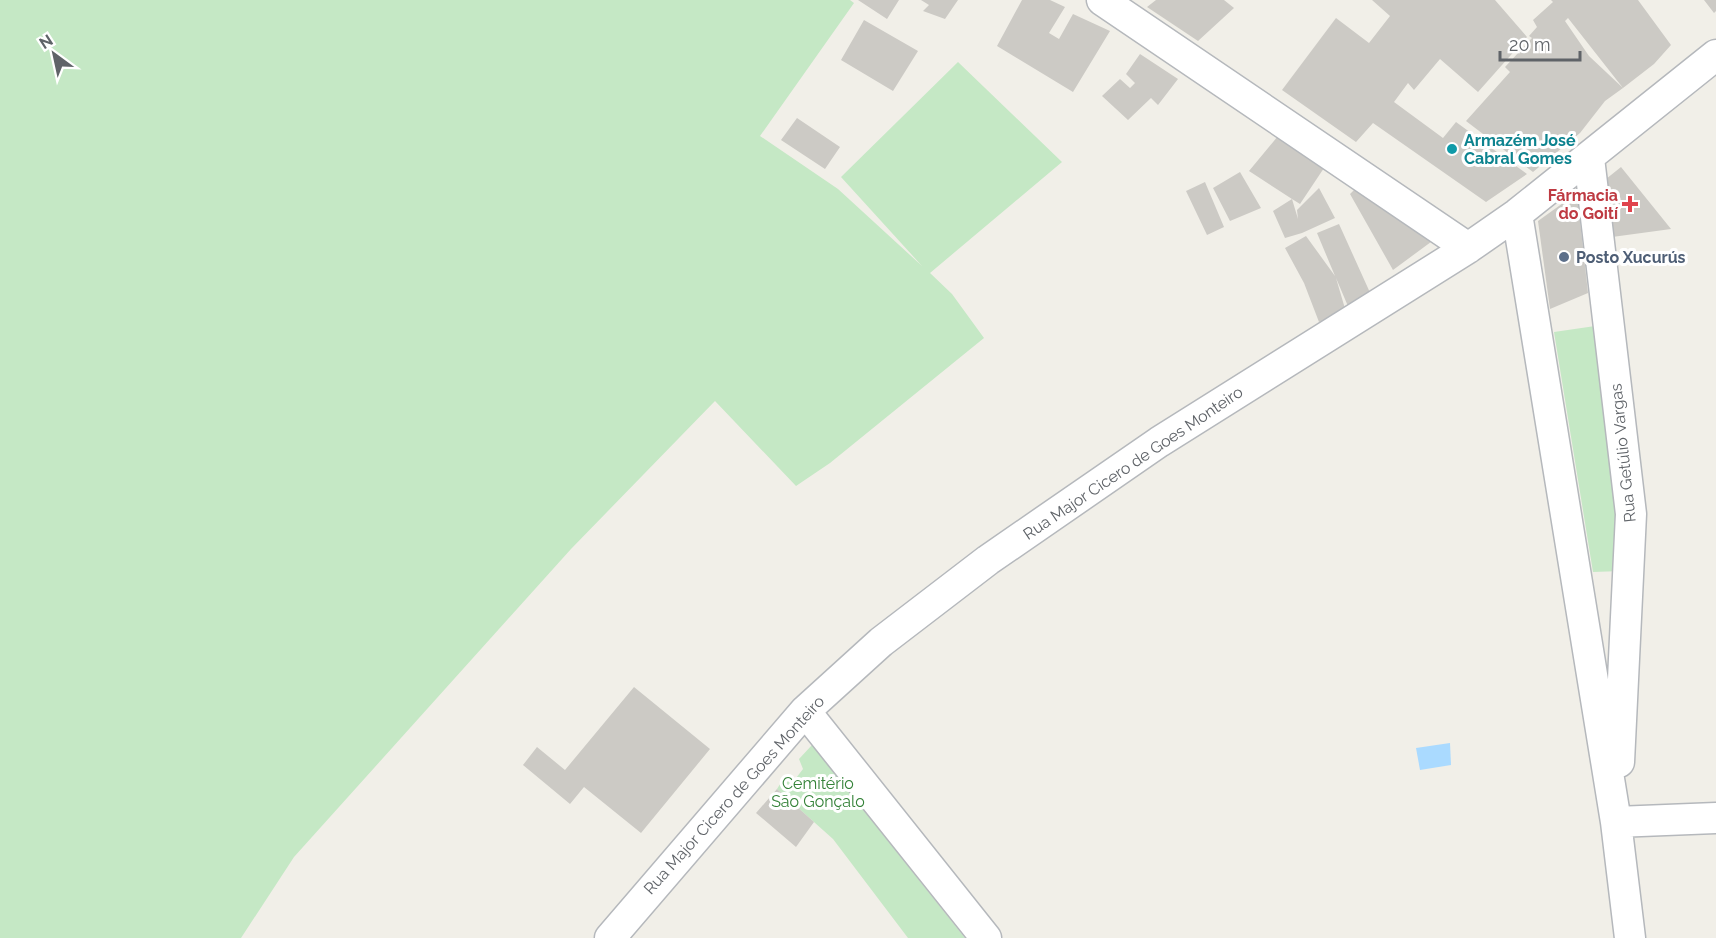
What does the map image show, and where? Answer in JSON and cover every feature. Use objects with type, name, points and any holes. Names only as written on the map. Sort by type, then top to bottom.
[{"type":"street","points":[[1102,0],[1467,248]]},
{"type":"street","name":"Rua Major Cicero de Goes Monteiro","points":[[610,938],[805,711],[881,642],[988,560],[1159,442],[1467,248],[1517,214],[1716,56]]},
{"type":"street","name":"Rua Getúlio Vargas","points":[[1589,158],[1631,514],[1616,822]]},
{"type":"street","name":"Rua Getúlio Vargas","points":[[1517,214],[1616,822],[1630,938]]},
{"type":"street","points":[[1580,600],[1627,597]]},
{"type":"street","points":[[805,711],[986,938]]},
{"type":"street","points":[[1616,822],[1716,818]]},
{"type":"green space","points":[[0,0],[850,0],[854,3],[760,136],[838,189],[922,266],[841,177],[958,62],[1062,162],[930,273],[952,294],[984,338],[830,463],[796,486],[715,401],[571,549],[294,857],[241,938],[0,938]]},
{"type":"green space","points":[[1602,325],[1622,571],[1593,572],[1554,332]]},
{"type":"green space","name":"Cemitério São Gonçalo","points":[[812,745],[965,938],[908,938],[833,839],[777,789],[782,781],[793,782],[803,769],[799,759]]},
{"type":"water","points":[[1450,743],[1451,765],[1420,770],[1416,748]]},
{"type":"building","points":[[858,0],[899,0],[887,19]]},
{"type":"building","points":[[921,0],[958,0],[945,19],[923,11],[929,5]]},
{"type":"building","points":[[1022,0],[1050,0],[1065,7],[1049,33],[1059,39],[1073,14],[1110,31],[1073,92],[997,46]]},
{"type":"building","points":[[1156,0],[1224,0],[1234,8],[1198,41],[1147,7]]},
{"type":"building","points":[[1372,0],[1495,0],[1527,37],[1478,92],[1440,59],[1414,90],[1408,83],[1394,102],[1443,138],[1456,122],[1527,174],[1486,202],[1373,123],[1356,142],[1282,90],[1336,18],[1369,43],[1390,16]]},
{"type":"building","points":[[1551,0],[1638,0],[1671,45],[1654,64],[1623,88],[1605,101],[1580,133],[1533,172],[1466,121],[1510,72],[1505,67],[1532,38],[1529,36],[1537,27],[1533,20],[1553,2]],"holes":[[[1568,18],[1623,88],[1589,56],[1565,21]]]},
{"type":"building","points":[[1704,0],[1716,0],[1714,13]]},
{"type":"building","points":[[864,20],[918,51],[893,91],[841,60]]},
{"type":"building","points":[[1140,54],[1178,79],[1158,105],[1151,98],[1128,120],[1102,96],[1120,79],[1130,88],[1135,83],[1126,74]]},
{"type":"building","points":[[797,118],[840,147],[825,169],[781,140]]},
{"type":"building","points":[[1278,136],[1326,165],[1300,204],[1249,171]]},
{"type":"building","name":"Fármacia do Goití","points":[[1621,167],[1671,229],[1612,237],[1606,179]]},
{"type":"building","points":[[1240,172],[1261,208],[1230,221],[1213,188]]},
{"type":"building","points":[[1205,182],[1224,227],[1207,235],[1186,191]]},
{"type":"building","points":[[1359,185],[1435,239],[1393,270],[1350,194]]},
{"type":"building","points":[[1319,188],[1335,218],[1285,238],[1273,211],[1292,199],[1298,219],[1297,210]]},
{"type":"building","name":"Posto Xucurús","points":[[1577,193],[1588,293],[1550,309],[1538,221]]},
{"type":"building","points":[[1339,224],[1372,297],[1350,311],[1336,278],[1346,312],[1319,322],[1304,283],[1285,248],[1306,236],[1335,276],[1317,233]]},
{"type":"building","points":[[634,687],[710,749],[641,833],[584,787],[570,804],[523,765],[537,747],[565,770]]},
{"type":"building","points":[[777,789],[814,822],[796,847],[756,813]]},
{"type":"place","name":"Armazém José Cabral Gomes","points":[[1452,149]]},
{"type":"place","name":"Fármacia do Goití","points":[[1630,204]]},
{"type":"place","name":"Posto Xucurús","points":[[1564,257]]}]
